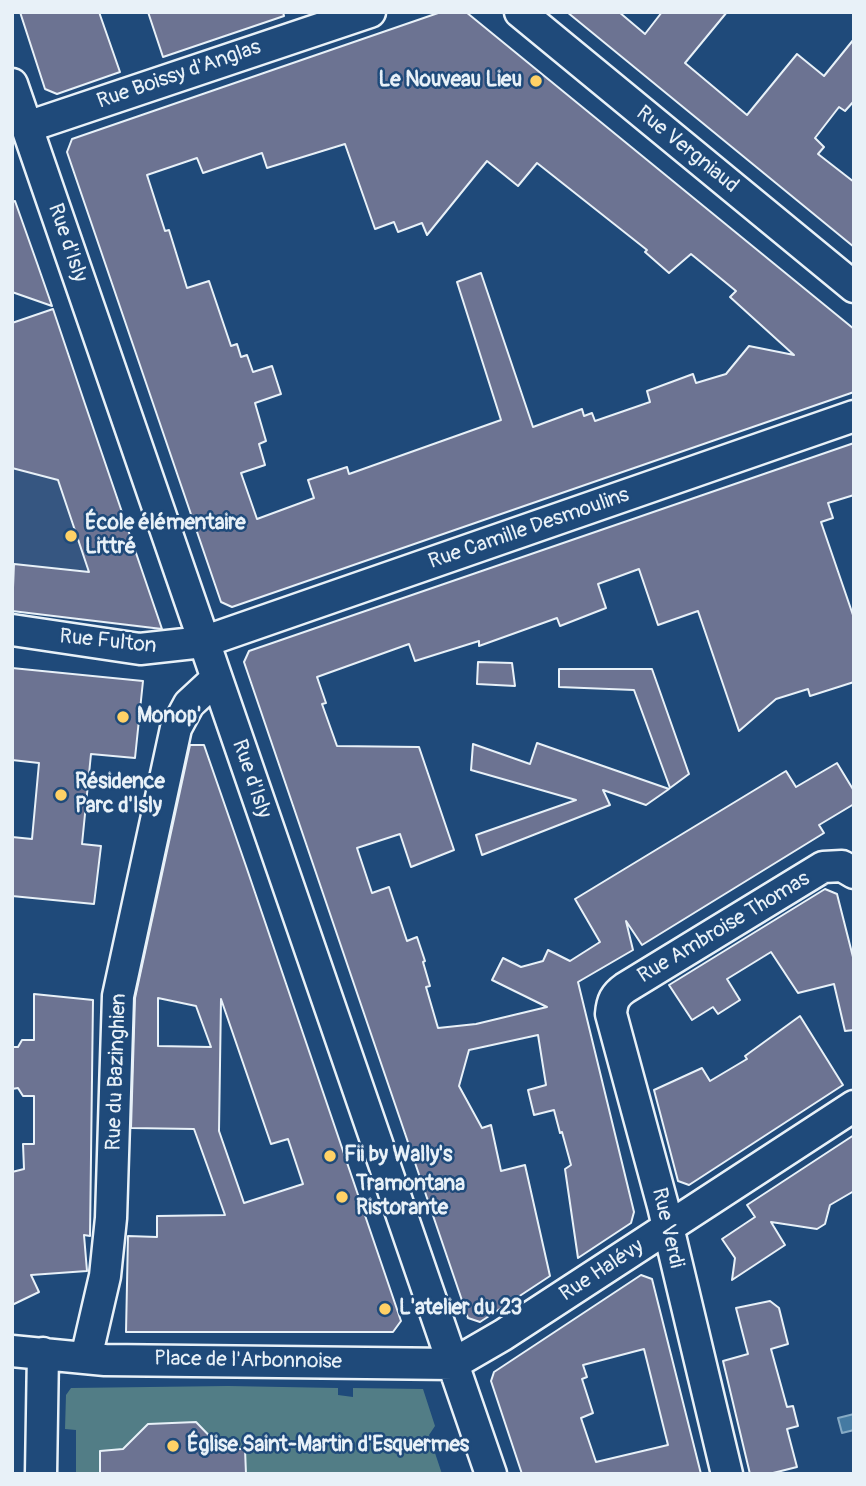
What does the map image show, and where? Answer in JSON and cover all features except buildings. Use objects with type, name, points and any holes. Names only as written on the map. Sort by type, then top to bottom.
[{"type":"street","name":"Rue Boissy d'Anglas","points":[[27,127],[334,18],[370,12]]},
{"type":"street","name":"Rue Vergniaud","points":[[520,12],[854,287]]},
{"type":"street","name":"Rue d'Isly","points":[[12,84],[491,1474]]},
{"type":"street","name":"Rue Camille Desmoulins","points":[[204,642],[854,416]]},
{"type":"street","name":"Rue Fulton","points":[[12,630],[140,649],[204,642]]},
{"type":"street","name":"Rue du Bazinghien","points":[[86,1358],[108,1255],[113,1190],[116,1014],[123,967],[176,728],[188,704],[216,679]]},
{"type":"street","name":"Rue Ambroise Thomas","points":[[625,988],[823,867],[842,866],[854,873]]},
{"type":"street","name":"Rue Verdi","points":[[625,988],[616,995],[611,1014],[727,1474]]},
{"type":"street","name":"Rue Halévy","points":[[453,1364],[667,1229],[854,1106]]},
{"type":"street","name":"Place de l'Arbonnoise","points":[[12,1351],[86,1358],[453,1364]]},
{"type":"street","points":[[41,1474],[43,1353]]},
{"type":"shaded area","name":"École élémentaire Littré","points":[[12,450],[52,461],[103,455],[160,624],[155,630],[12,611]]},
{"type":"shaded area","points":[[854,1414],[854,1430],[842,1433],[838,1418]]},
{"type":"green space","points":[[71,1388],[338,1388],[338,1395],[353,1397],[353,1388],[423,1389],[435,1426],[429,1435],[442,1474],[76,1474],[76,1430],[65,1429],[66,1395]]},
{"type":"place","name":"Le Nouveau Lieu","points":[[536,81]]},
{"type":"place","name":"École élémentaire Littré","points":[[71,536]]},
{"type":"place","name":"Monop'","points":[[123,717]]},
{"type":"place","name":"Résidence Parc d'Isly","points":[[61,795]]},
{"type":"place","name":"Fii by Wally's","points":[[330,1156]]},
{"type":"place","name":"Tramontana Ristorante","points":[[342,1197]]},
{"type":"place","name":"L'atelier du 23","points":[[385,1309]]},
{"type":"place","name":"Église Saint-Martin d'Esquermes","points":[[173,1446]]}]
